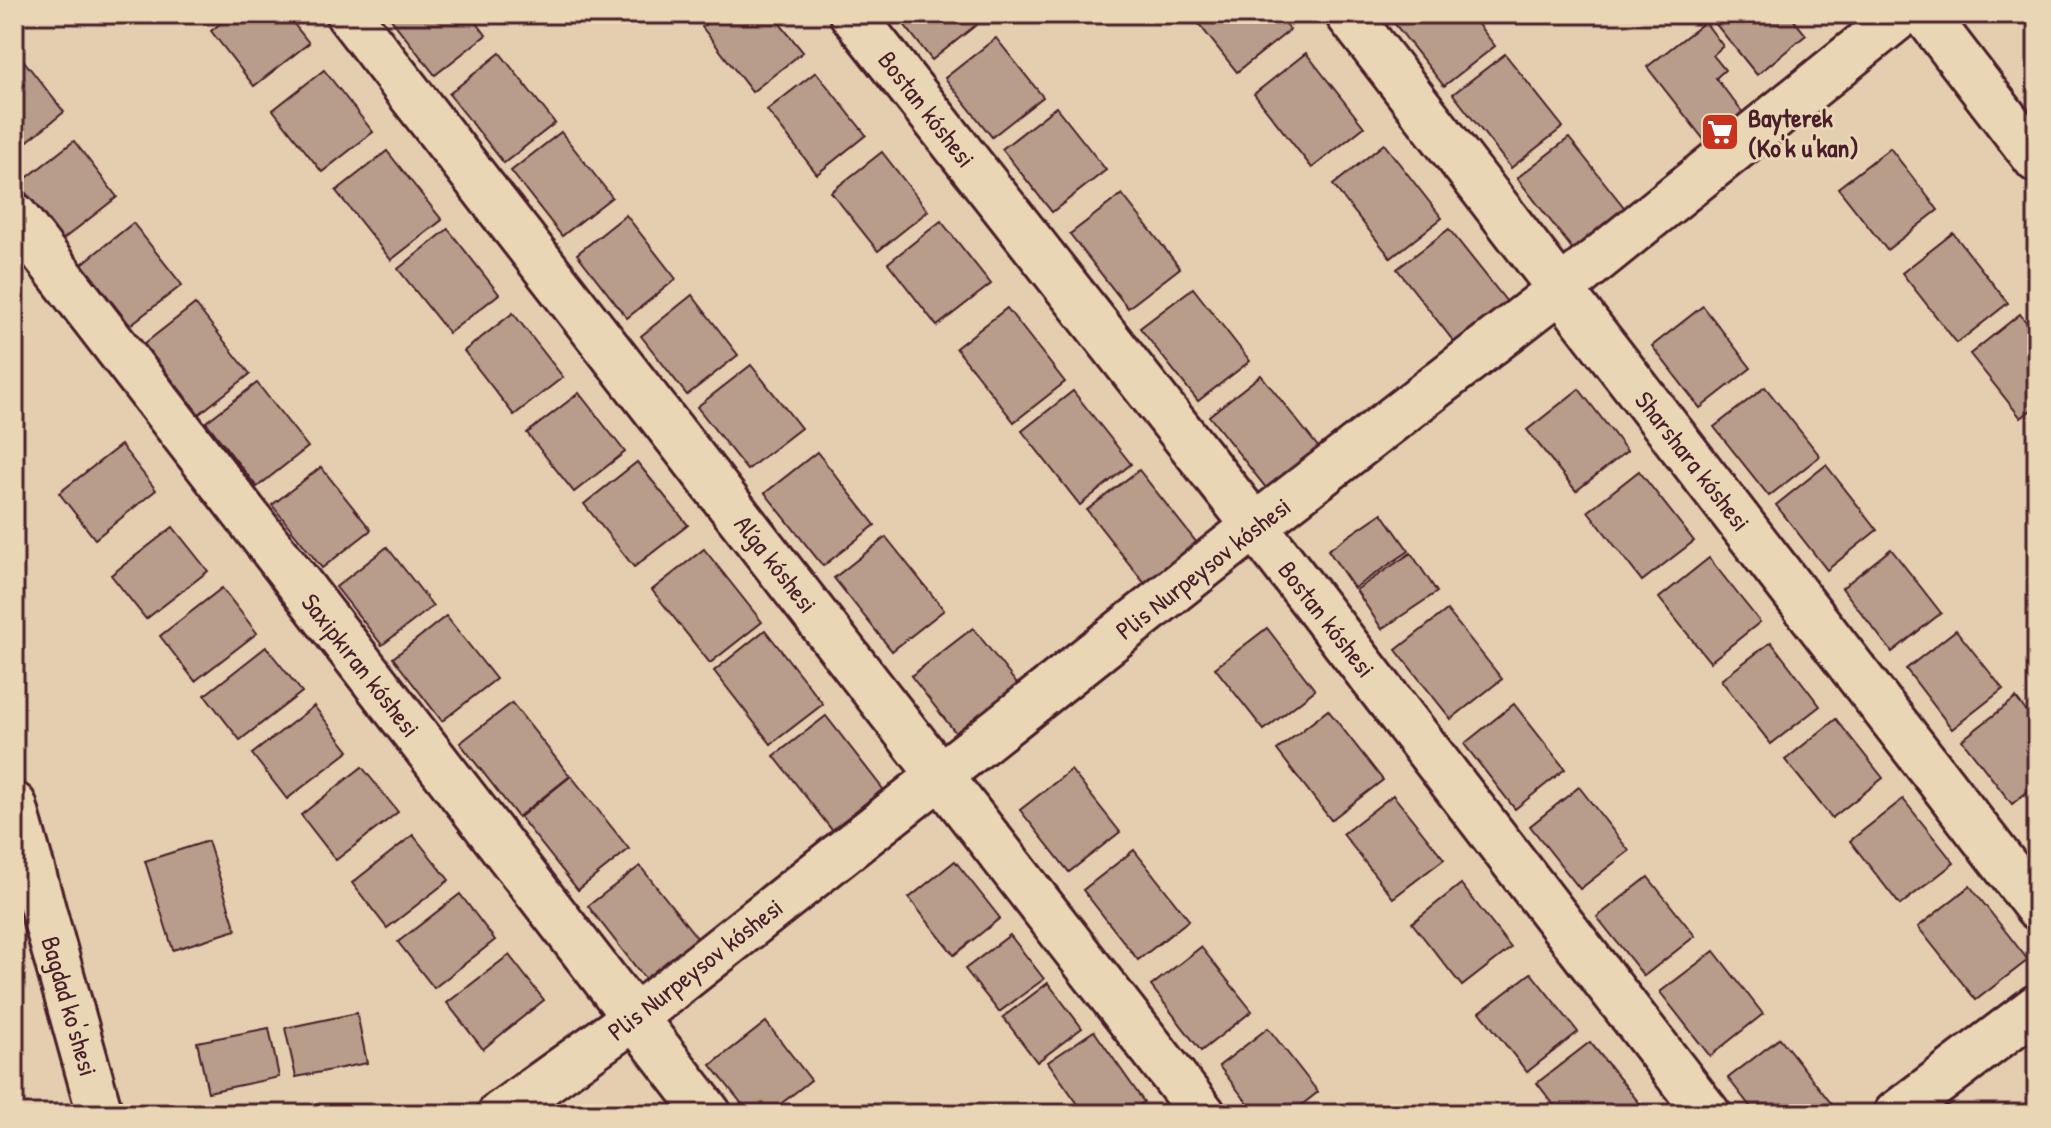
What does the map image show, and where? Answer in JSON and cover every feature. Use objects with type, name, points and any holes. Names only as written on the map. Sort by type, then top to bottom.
[{"type":"street","name":"Alǵa kóshesi","points":[[348,14],[1203,1114]]},
{"type":"street","name":"Bostan kóshesi","points":[[852,14],[1255,526],[1708,1114]]},
{"type":"street","name":"Sharshara kóshesi","points":[[1348,14],[2037,907]]},
{"type":"street","name":"Plis Nurpeysov kóshesi","points":[[500,1114],[634,1018],[1255,526],[1561,289],[1902,14]]},
{"type":"street","points":[[1925,14],[2037,160]]},
{"type":"street","name":"Saxipkıran kóshesi","points":[[14,215],[709,1114]]},
{"type":"street","name":"Bagdad ko'shesi","points":[[14,805],[100,1114]]},
{"type":"street","points":[[1896,1114],[2037,1007]]},
{"type":"building","points":[[232,14],[286,14],[309,43],[254,86],[211,31]]},
{"type":"building","points":[[387,14],[470,14],[486,35],[435,75]]},
{"type":"building","points":[[719,14],[772,14],[803,52],[752,92],[702,27]]},
{"type":"building","points":[[896,14],[975,14],[981,21],[932,60]]},
{"type":"building","points":[[1191,14],[1278,14],[1290,30],[1237,72]]},
{"type":"building","points":[[1387,14],[1470,14],[1495,46],[1444,86]]},
{"type":"building","points":[[1714,14],[1789,14],[1806,35],[1757,75],[1710,17]]},
{"type":"building","points":[[1705,22],[1723,46],[1713,55],[1725,70],[1716,78],[1746,117],[1709,146],[1647,67]]},
{"type":"building","points":[[996,38],[1043,97],[992,137],[945,78]]},
{"type":"building","points":[[17,52],[64,112],[14,152],[14,54]]},
{"type":"building","points":[[500,53],[555,123],[504,163],[449,94]]},
{"type":"building","points":[[1306,53],[1364,127],[1312,168],[1254,94]]},
{"type":"building","points":[[1505,54],[1563,127],[1511,168],[1453,94]]},
{"type":"building","points":[[324,70],[373,132],[322,172],[273,110]]},
{"type":"building","points":[[816,72],[866,135],[817,174],[767,110]]},
{"type":"building","points":[[1056,107],[1106,170],[1052,212],[1002,149]]},
{"type":"building","points":[[561,132],[612,197],[562,236],[511,171]]},
{"type":"building","points":[[1569,138],[1627,211],[1575,252],[1517,178]]},
{"type":"building","points":[[74,141],[117,197],[62,240],[19,184]]},
{"type":"building","points":[[1384,144],[1442,218],[1391,258],[1333,185]]},
{"type":"building","points":[[1890,148],[1938,210],[1887,250],[1838,188]]},
{"type":"building","points":[[387,151],[442,220],[391,260],[336,191]]},
{"type":"building","points":[[882,152],[928,211],[878,251],[831,192]]},
{"type":"building","points":[[1122,194],[1180,268],[1128,308],[1070,234]]},
{"type":"building","points":[[626,215],[676,279],[627,318],[577,254]]},
{"type":"building","points":[[941,221],[991,284],[937,326],[888,263]]},
{"type":"building","points":[[133,223],[182,285],[130,325],[82,264]]},
{"type":"building","points":[[448,229],[499,294],[449,333],[398,269]]},
{"type":"building","points":[[1449,229],[1507,302],[1455,343],[1397,269]]},
{"type":"building","points":[[1953,233],[2008,303],[1957,343],[1902,273]]},
{"type":"building","points":[[1193,288],[1250,361],[1198,401],[1140,328]]},
{"type":"building","points":[[692,295],[738,355],[687,395],[641,336]]},
{"type":"building","points":[[195,304],[250,374],[199,414],[144,344]]},
{"type":"building","points":[[1703,306],[1751,368],[1700,408],[1652,346]]},
{"type":"building","points":[[1007,308],[1065,382],[1014,422],[956,348]]},
{"type":"building","points":[[513,313],[563,377],[514,415],[464,351]]},
{"type":"building","points":[[2020,314],[2037,336],[2037,405],[2021,418],[1970,354]]},
{"type":"building","points":[[751,365],[801,428],[747,470],[697,407]]},
{"type":"building","points":[[1261,375],[1319,448],[1267,489],[1209,416]]},
{"type":"building","points":[[257,383],[308,447],[257,487],[206,422]]},
{"type":"building","points":[[1765,387],[1820,456],[1769,496],[1714,427]]},
{"type":"building","points":[[1579,389],[1627,451],[1576,491],[1527,430]]},
{"type":"building","points":[[1073,391],[1131,464],[1080,505],[1022,431]]},
{"type":"building","points":[[579,393],[625,452],[574,492],[527,433]]},
{"type":"building","points":[[121,445],[156,490],[95,539],[59,493]]},
{"type":"building","points":[[817,452],[875,525],[823,566],[765,493]]},
{"type":"building","points":[[637,462],[688,525],[634,567],[584,504]]},
{"type":"building","points":[[1826,465],[1877,530],[1827,570],[1776,505]]},
{"type":"building","points":[[321,467],[371,530],[322,568],[272,505]]},
{"type":"building","points":[[1139,470],[1197,543],[1145,584],[1087,510]]},
{"type":"building","points":[[1639,471],[1694,541],[1642,581],[1588,511]]},
{"type":"building","points":[[1382,513],[1409,551],[1354,588],[1328,550]]},
{"type":"building","points":[[173,527],[208,571],[146,619],[111,575]]},
{"type":"building","points":[[886,537],[944,610],[892,651],[834,578]]},
{"type":"building","points":[[387,547],[433,606],[382,645],[336,587]]},
{"type":"building","points":[[704,549],[762,622],[710,663],[652,590]]},
{"type":"building","points":[[1891,549],[1941,613],[1892,652],[1842,588]]},
{"type":"building","points":[[1411,553],[1437,592],[1382,629],[1356,590]]},
{"type":"building","points":[[1709,558],[1760,622],[1710,662],[1659,598]]},
{"type":"building","points":[[222,588],[257,633],[195,681],[160,636]]},
{"type":"building","points":[[1447,610],[1502,679],[1451,719],[1396,650]]},
{"type":"building","points":[[446,616],[496,679],[442,721],[393,658]]},
{"type":"building","points":[[973,628],[1021,689],[959,737],[911,676]]},
{"type":"building","points":[[1267,628],[1315,690],[1264,730],[1215,668]]},
{"type":"building","points":[[765,630],[823,704],[771,744],[714,671]]},
{"type":"building","points":[[1956,630],[2003,689],[1952,729],[1906,669]]},
{"type":"building","points":[[1771,642],[1820,706],[1771,744],[1721,680]]},
{"type":"building","points":[[266,647],[302,692],[240,740],[205,695]]},
{"type":"building","points":[[2016,698],[2037,725],[2037,784],[2012,804],[1962,740]]},
{"type":"building","points":[[512,703],[570,776],[518,817],[460,743]]},
{"type":"building","points":[[1514,704],[1565,769],[1515,809],[1464,744]]},
{"type":"building","points":[[314,706],[349,751],[287,799],[252,754]]},
{"type":"building","points":[[1328,710],[1383,780],[1331,820],[1277,750]]},
{"type":"building","points":[[826,716],[883,789],[832,830],[774,756]]},
{"type":"building","points":[[1836,719],[1883,778],[1832,818],[1785,760]]},
{"type":"building","points":[[362,767],[398,812],[336,860],[301,815]]},
{"type":"building","points":[[1071,770],[1120,832],[1069,872],[1020,810]]},
{"type":"building","points":[[571,776],[629,849],[578,890],[520,817]]},
{"type":"building","points":[[1579,787],[1629,851],[1580,889],[1530,826]]},
{"type":"building","points":[[1393,795],[1444,859],[1393,898],[1343,834]]},
{"type":"building","points":[[1903,799],[1954,863],[1900,905],[1850,841]]},
{"type":"building","points":[[413,835],[449,880],[387,928],[352,883]]},
{"type":"building","points":[[208,841],[236,930],[173,950],[145,861]]},
{"type":"building","points":[[1134,850],[1189,920],[1138,960],[1083,890]]},
{"type":"building","points":[[955,861],[1000,918],[954,955],[909,898]]},
{"type":"building","points":[[640,866],[698,939],[646,980],[588,906]]},
{"type":"building","points":[[1648,877],[1695,936],[1644,976],[1597,917]]},
{"type":"building","points":[[1461,884],[1511,948],[1462,986],[1412,923]]},
{"type":"building","points":[[1970,886],[2028,960],[1976,1000],[1918,927]]},
{"type":"building","points":[[460,894],[495,940],[434,988],[398,942]]},
{"type":"building","points":[[1010,935],[1044,979],[999,1012],[965,969]]},
{"type":"building","points":[[1201,947],[1252,1011],[1201,1051],[1151,986]]},
{"type":"building","points":[[1714,951],[1763,1014],[1710,1056],[1660,992]]},
{"type":"building","points":[[509,955],[544,1000],[483,1049],[447,1003]]},
{"type":"building","points":[[1531,973],[1578,1032],[1527,1072],[1480,1012]]},
{"type":"building","points":[[1048,983],[1082,1028],[1037,1062],[1003,1017]]},
{"type":"building","points":[[357,1013],[367,1063],[296,1077],[285,1028]]},
{"type":"building","points":[[766,1022],[811,1080],[768,1114],[750,1114],[711,1065]]},
{"type":"building","points":[[269,1028],[279,1077],[208,1092],[197,1042]]},
{"type":"building","points":[[1268,1028],[1318,1092],[1290,1114],[1256,1114],[1219,1066]]},
{"type":"building","points":[[1094,1031],[1144,1102],[1126,1114],[1085,1114],[1048,1062]]},
{"type":"building","points":[[1780,1038],[1837,1111],[1834,1114],[1756,1114],[1728,1078]]},
{"type":"building","points":[[1590,1042],[1641,1105],[1630,1114],[1561,1114],[1537,1083]]},
{"type":"building","points":[[828,1105],[835,1114],[816,1114]]},
{"type":"place","name":"Bayterek (Ko'k u'kan)","points":[[1720,132]]}]
